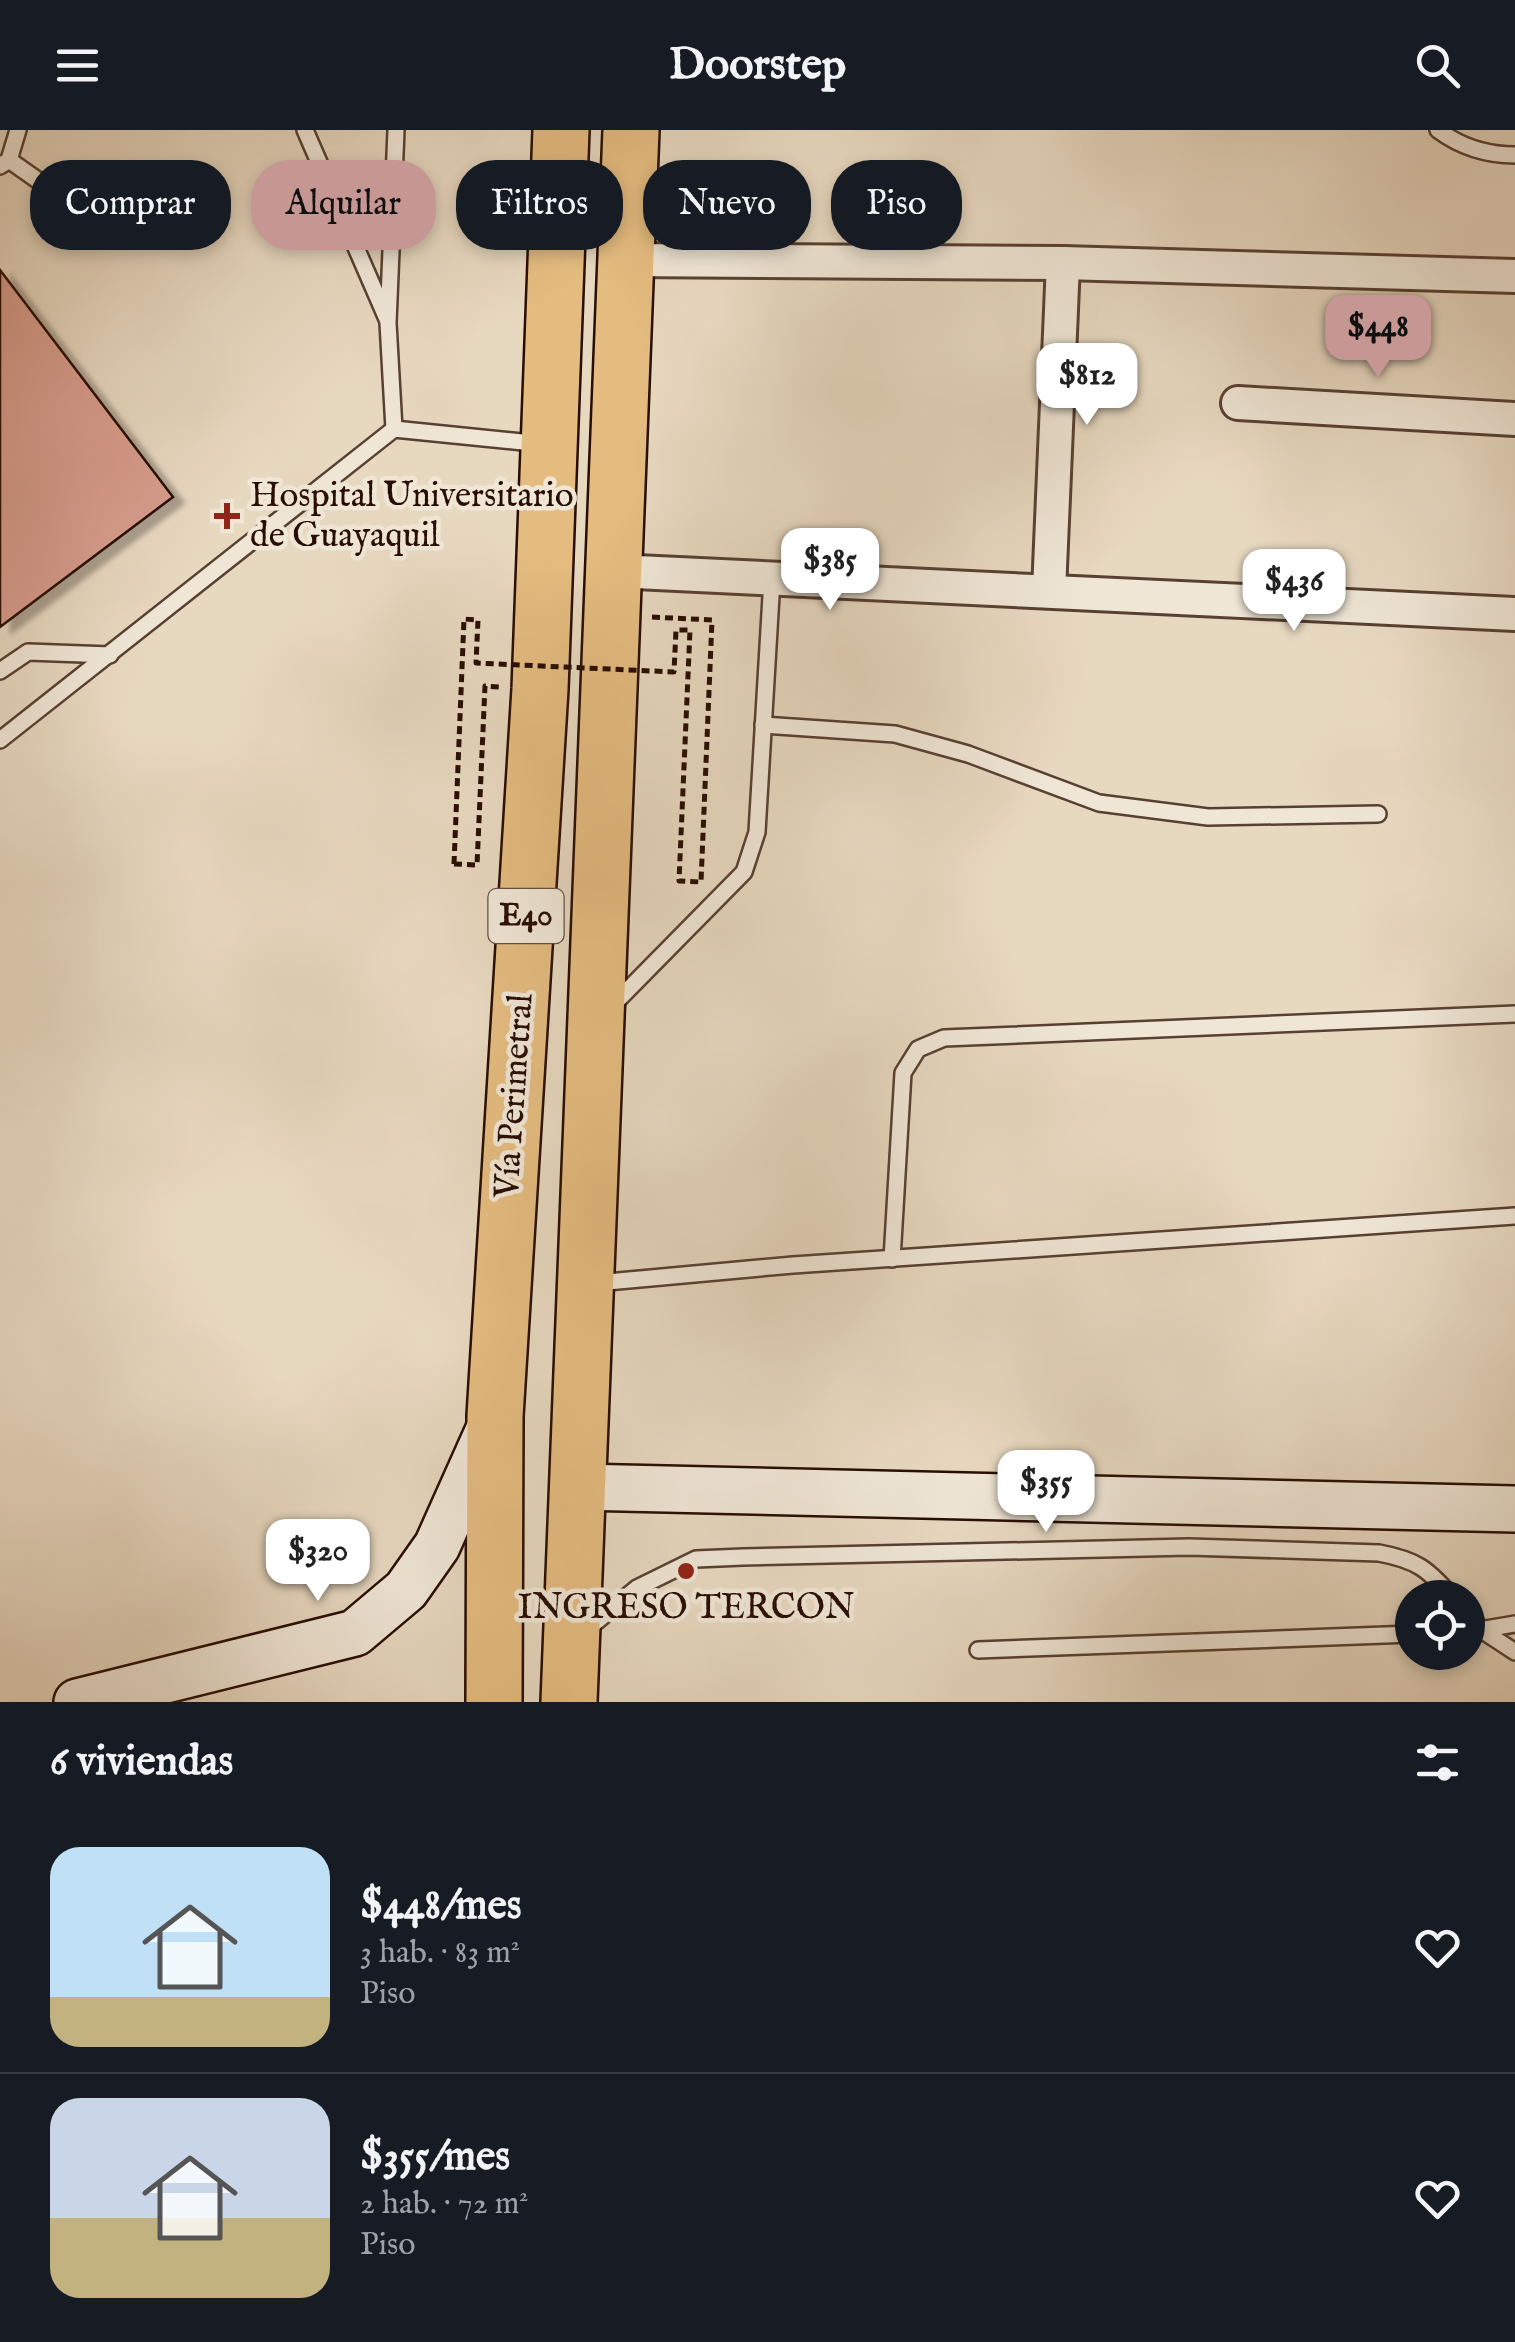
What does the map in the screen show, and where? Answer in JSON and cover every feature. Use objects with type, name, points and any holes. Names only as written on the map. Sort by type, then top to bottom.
[{"type":"highway","name":"Vía Perimetral","points":[[494,1702],[495,1416],[540,689],[561,130]]},
{"type":"highway","name":"E40","points":[[574,1673],[626,260],[635,135]]},
{"type":"street","points":[[626,260],[1063,263],[1515,276]]},
{"type":"street","points":[[1049,591],[1063,263]]},
{"type":"street","points":[[1238,404],[1515,419]]},
{"type":"street","points":[[614,593],[772,580],[1515,614]]},
{"type":"street","points":[[77,1702],[355,1634],[406,1590],[438,1546],[495,1416]]},
{"type":"street","points":[[579,1487],[1515,1509]]},
{"type":"lane","points":[[18,130],[5,163],[30,178]]},
{"type":"lane","points":[[304,130],[388,323]]},
{"type":"lane","points":[[394,429],[388,323],[396,130]]},
{"type":"lane","points":[[1438,130],[1453,141],[1494,155],[1515,155]]},
{"type":"lane","points":[[0,740],[394,429],[549,445]]},
{"type":"lane","points":[[598,1021],[744,872],[757,832],[772,580]]},
{"type":"lane","points":[[0,671],[28,652],[110,655]]},
{"type":"lane","points":[[762,725],[895,734],[968,754],[1099,803],[1208,817],[1378,814]]},
{"type":"lane","points":[[892,1259],[903,1073],[918,1049],[944,1038],[1515,1014]]},
{"type":"lane","points":[[587,1284],[1515,1216]]},
{"type":"lane","points":[[574,1673],[638,1588],[696,1559],[1189,1548],[1379,1553],[1427,1568],[1437,1580]]},
{"type":"lane","points":[[1485,1629],[1515,1624]]},
{"type":"lane","points":[[978,1650],[1395,1635]]},
{"type":"lane","points":[[1485,1636],[1515,1652]]},
{"type":"path","points":[[540,689],[485,686],[477,865],[454,864],[464,619],[478,620],[476,663],[496,664],[674,672],[676,630],[690,630],[679,880],[701,882],[712,620],[614,593]]},
{"type":"building","points":[[0,270],[173,497],[0,627]]},
{"type":"place","name":"Hospital Universitario de Guayaquil","points":[[227,516]]},
{"type":"place","name":"INGRESO TERCON","points":[[686,1571]]}]
